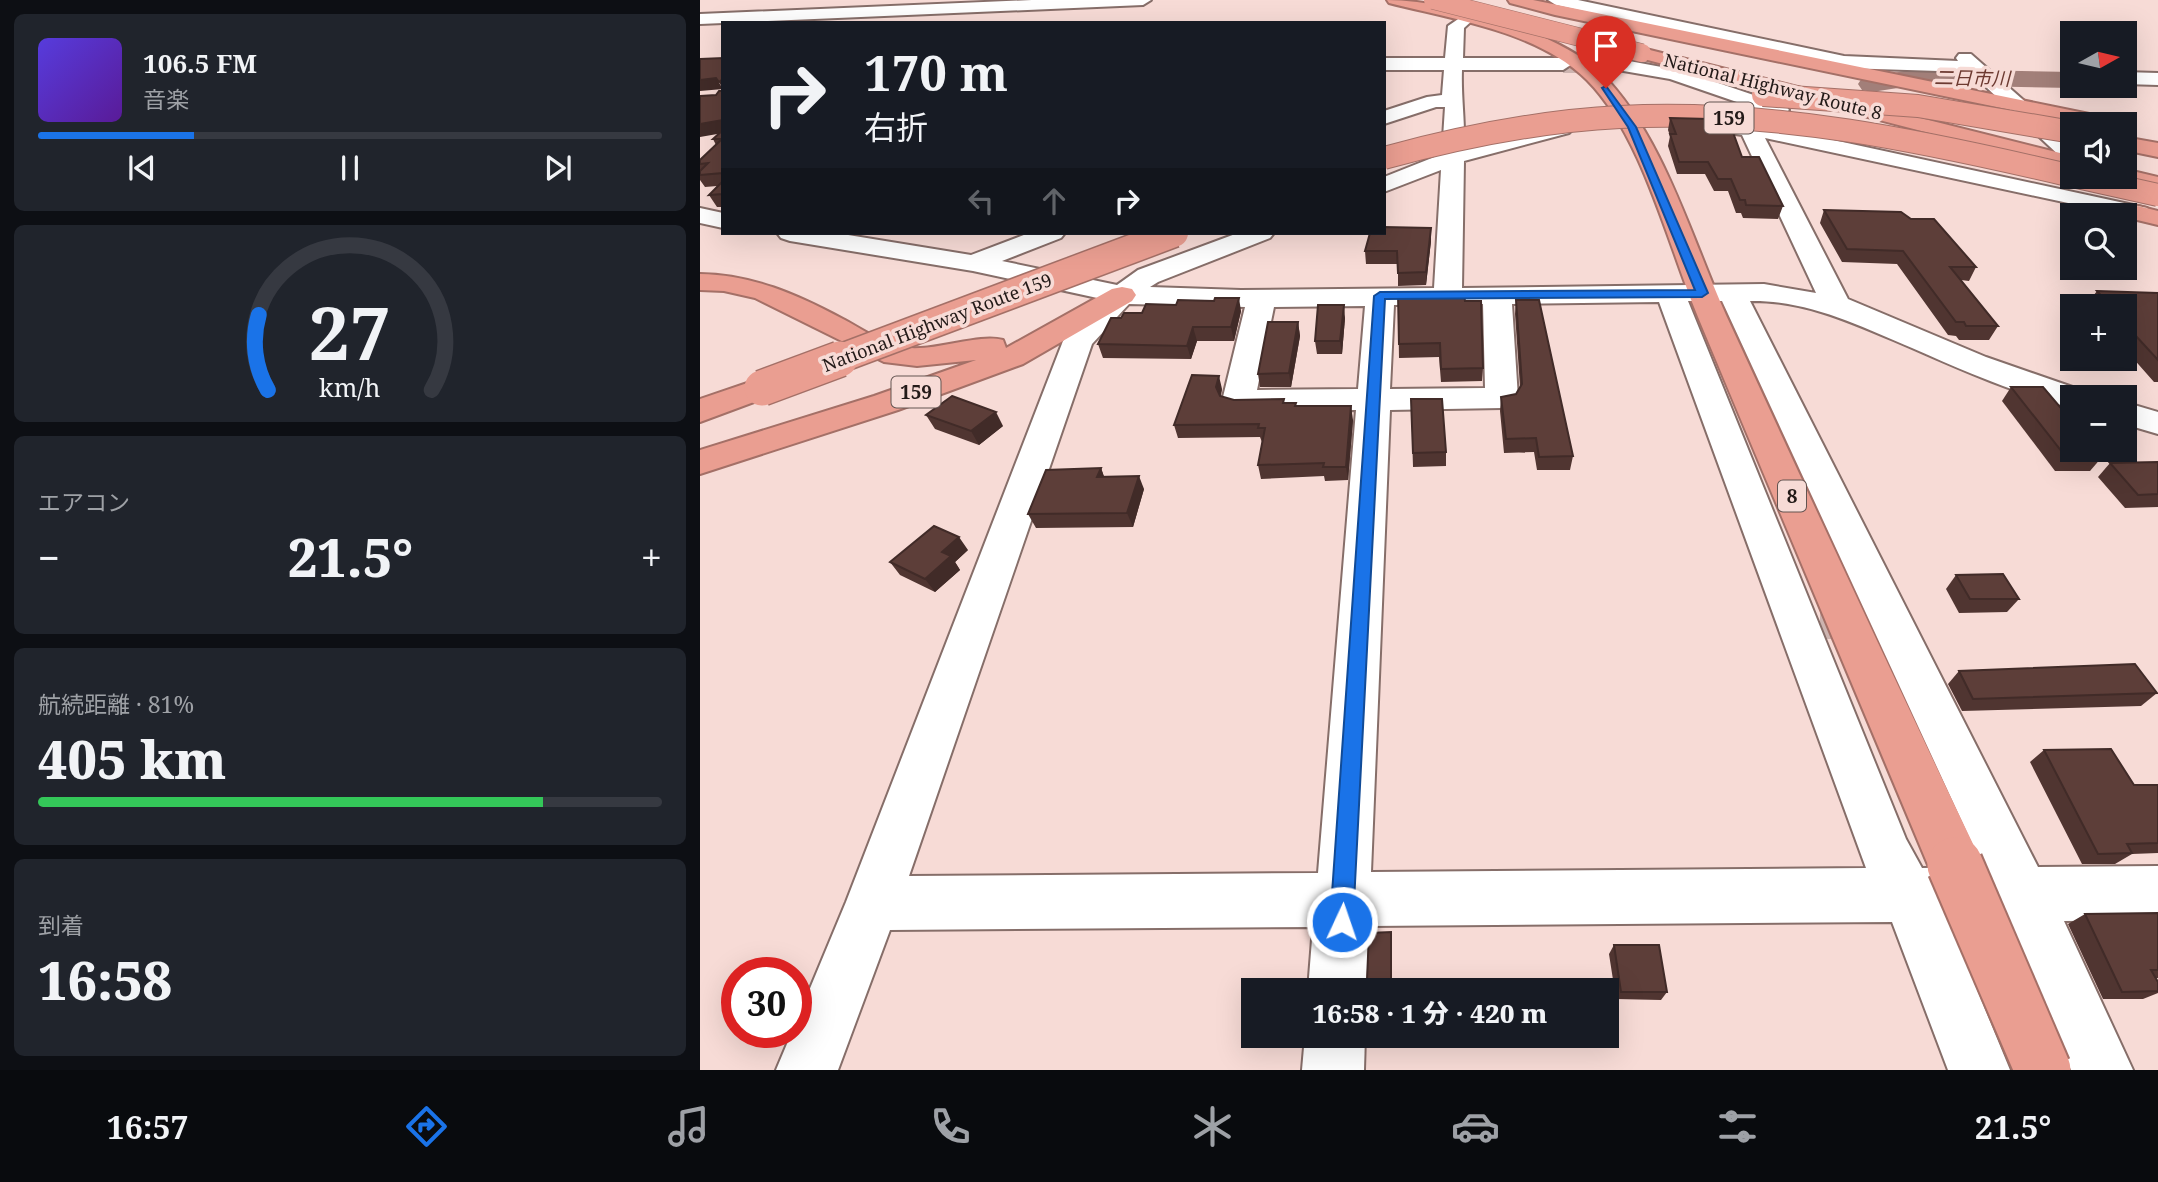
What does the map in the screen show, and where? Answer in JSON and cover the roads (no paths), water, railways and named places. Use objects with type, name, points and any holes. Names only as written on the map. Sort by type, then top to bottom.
[{"type":"highway","name":"8","points":[[1395,0],[1465,9],[1569,57],[1606,88],[1702,293],[2043,1070]]},
{"type":"highway","name":"National Highway Route 8","points":[[1433,0],[1648,50],[2010,141],[2060,151]]},
{"type":"highway","name":"8","points":[[1504,0],[1542,16],[1566,32],[1584,50],[1617,86],[1630,111],[1622,125]]},
{"type":"highway","points":[[1516,0],[1562,14],[1637,25],[1901,83],[2060,114]]},
{"type":"highway","name":"National Highway Route 8","points":[[1465,9],[1648,50]]},
{"type":"highway","name":"159","points":[[1386,143],[1465,120],[1528,109],[1667,96],[1785,96],[1887,102],[2060,130]]},
{"type":"highway","name":"159","points":[[1386,157],[1484,132],[1543,123],[1604,117],[1667,116],[1749,118],[1856,130],[2060,173]]},
{"type":"highway","points":[[2137,130],[2158,134]]},
{"type":"highway","name":"National Highway Route 8","points":[[2010,141],[2060,159]]},
{"type":"highway","points":[[2137,146],[2158,150]]},
{"type":"highway","name":"National Highway Route 159","points":[[700,411],[761,379],[1120,235]]},
{"type":"highway","name":"National Highway Route 159","points":[[700,391],[761,379],[1168,235]]},
{"type":"highway","name":"159","points":[[700,282],[725,281],[766,291],[895,355],[935,355],[988,348],[1122,296]]},
{"type":"highway","name":"159","points":[[700,462],[886,403],[1012,357],[1122,296]]},
{"type":"street","points":[[700,19],[1143,0]]},
{"type":"street","points":[[1556,0],[1844,62],[1979,70],[2060,143]]},
{"type":"street","points":[[1448,295],[1455,157],[1455,107],[1451,101],[1456,26],[1465,9]]},
{"type":"street","points":[[1386,64],[1563,64]]},
{"type":"street","points":[[1613,64],[1640,67],[1720,87],[1779,110],[1750,129]]},
{"type":"street","points":[[2137,78],[2158,79]]},
{"type":"street","points":[[1386,117],[1434,101],[1451,101]]},
{"type":"street","points":[[1386,184],[1455,157],[1565,128],[1702,125],[1750,129],[1812,140],[2148,215]]},
{"type":"street","points":[[1750,129],[1836,306]]},
{"type":"street","points":[[2113,189],[2148,215],[2158,231]]},
{"type":"street","points":[[700,215],[721,220]]},
{"type":"street","points":[[802,235],[973,263],[1122,296],[1262,298],[1764,292],[1836,306],[1975,364],[2060,394]]},
{"type":"street","points":[[973,263],[1047,235]]},
{"type":"street","points":[[807,1070],[873,903],[1078,341],[1122,296],[1148,276],[1256,235]]},
{"type":"street","points":[[1702,293],[1880,617],[2024,894],[2102,1070]]},
{"type":"street","points":[[1702,293],[1887,856],[1925,930],[1979,1070]]},
{"type":"street","points":[[1262,298],[1238,401],[1502,398],[1497,294]]},
{"type":"street","points":[[1339,978],[1380,296]]},
{"type":"street","points":[[2137,418],[2158,424]]},
{"type":"street","points":[[873,903],[2158,893]]},
{"type":"street","points":[[1333,1070],[1334,1048]]},
{"type":"waterway","name":"二日市川","points":[[1872,84],[1917,77],[2060,80]]},
{"type":"tunnel","points":[[1563,64],[1613,64]]},
{"type":"tunnel","points":[[1820,617],[1870,617]]}]
